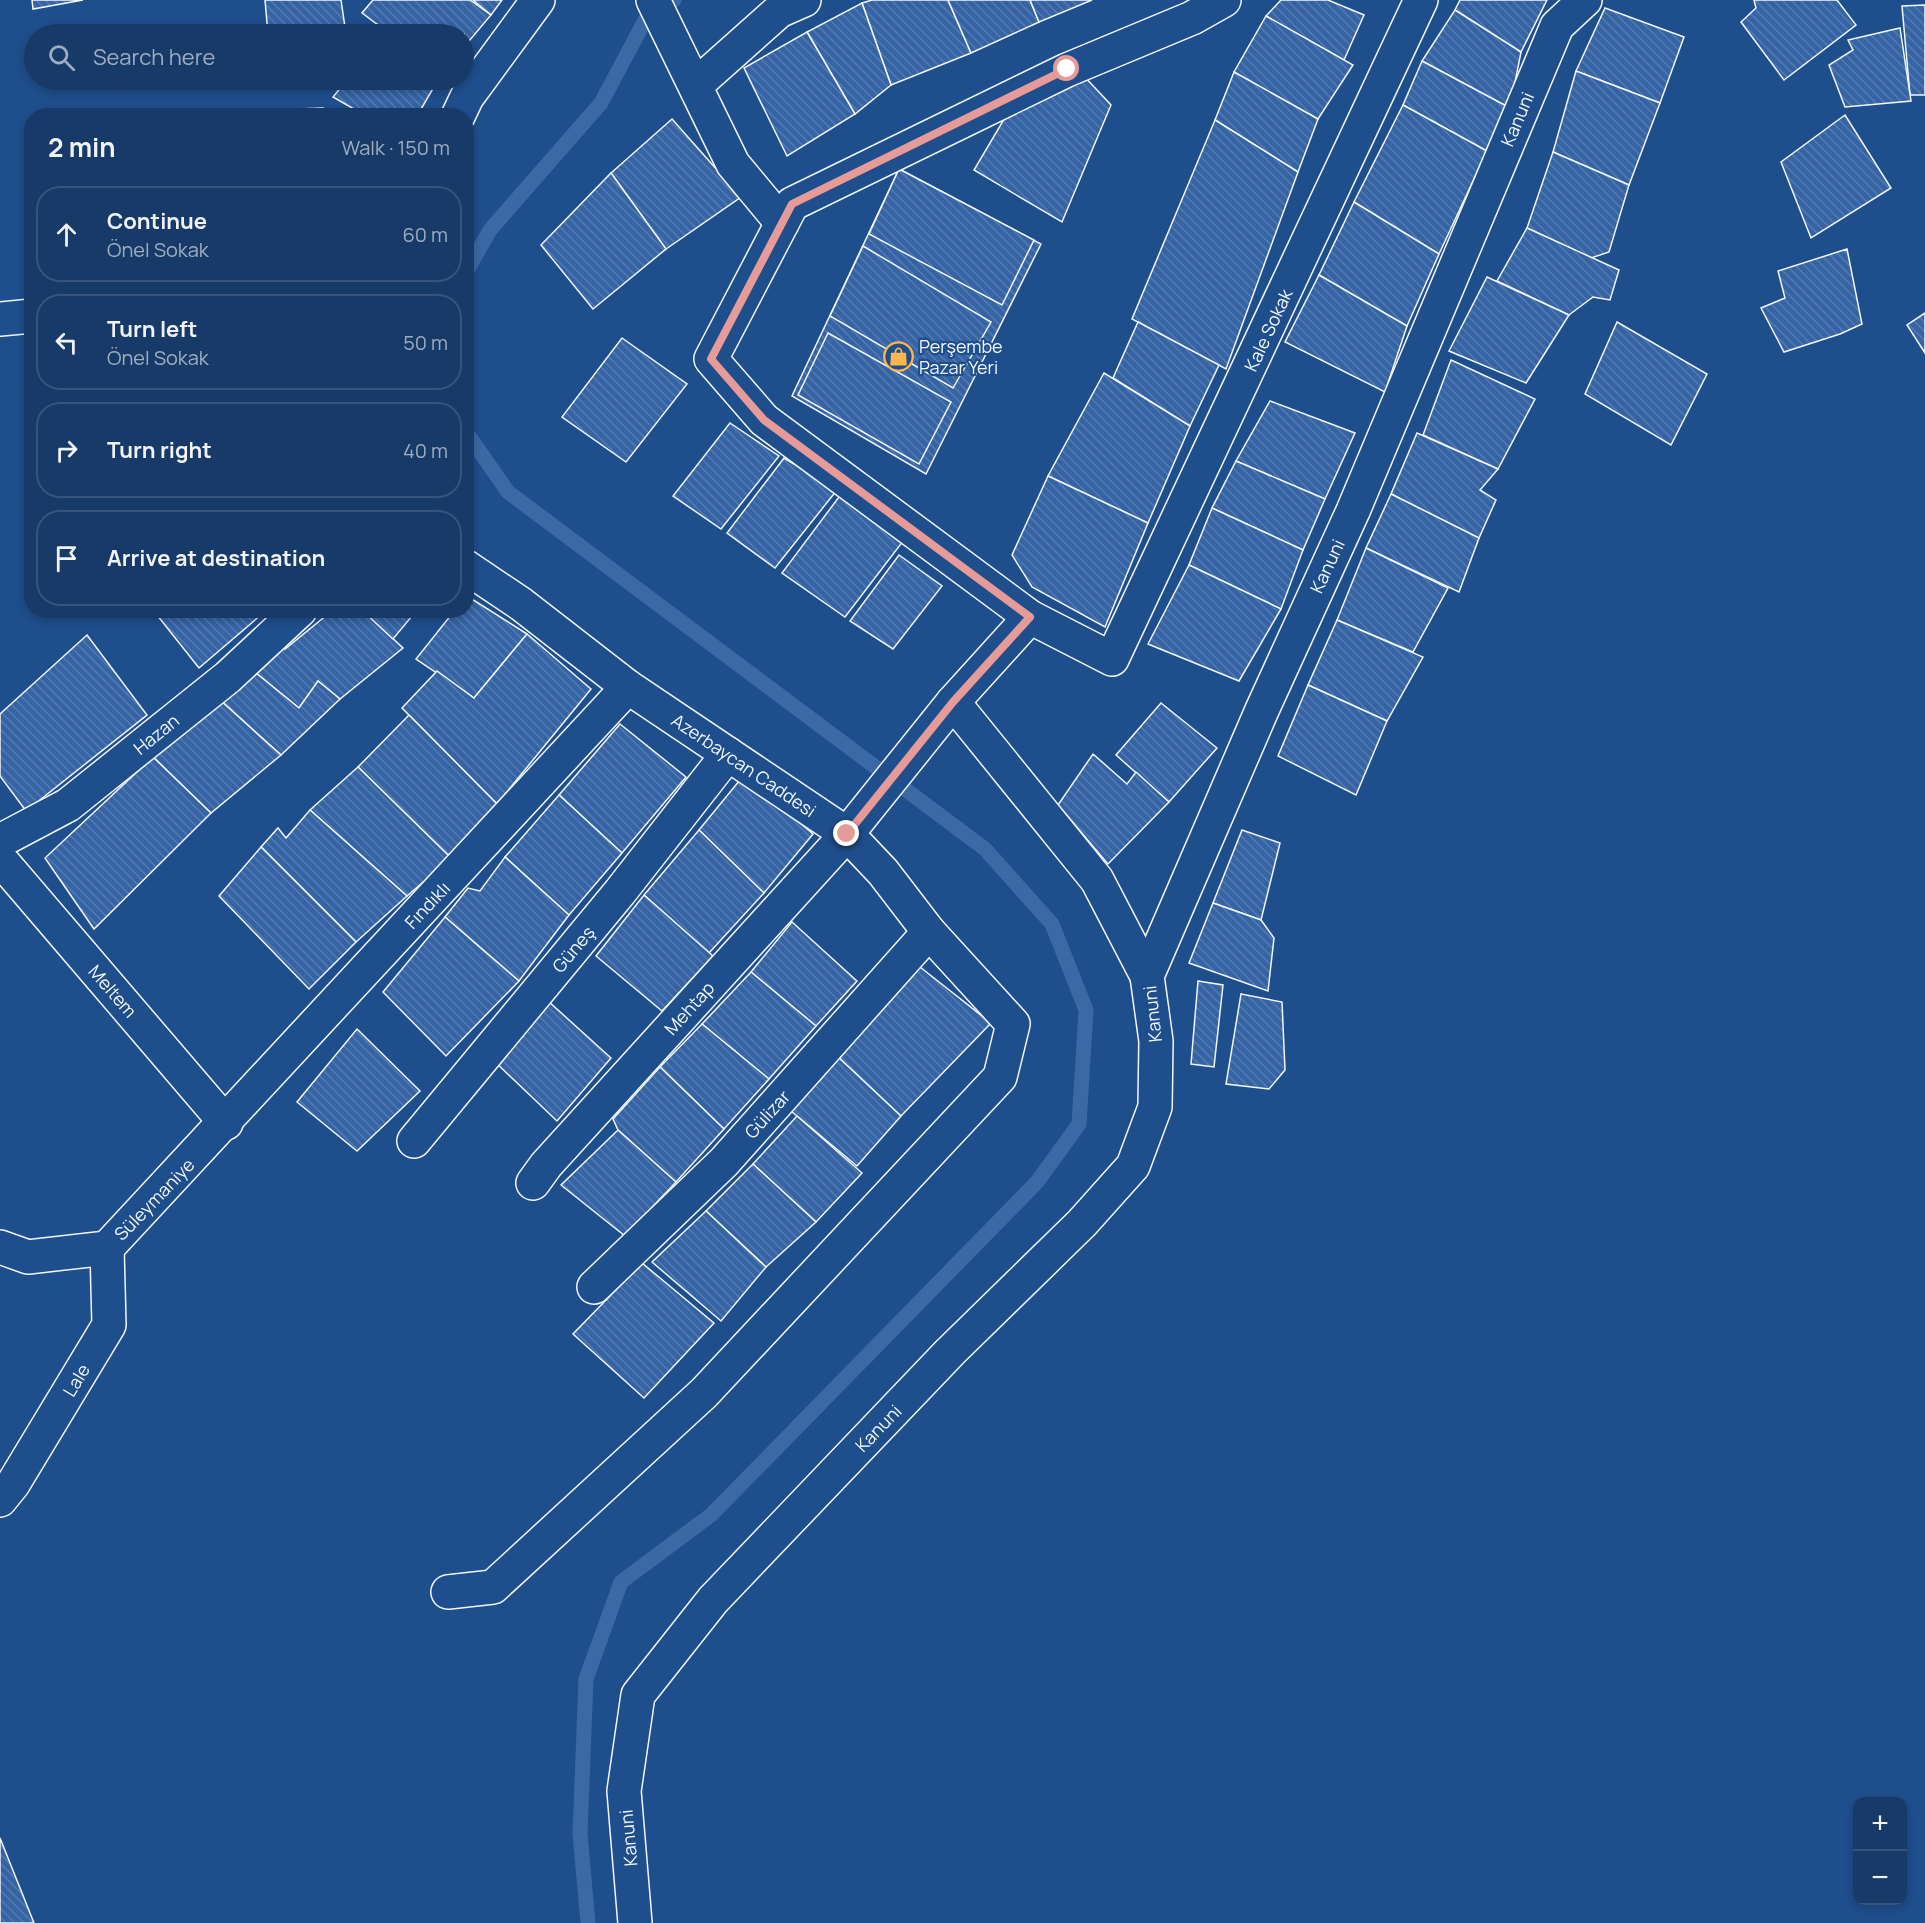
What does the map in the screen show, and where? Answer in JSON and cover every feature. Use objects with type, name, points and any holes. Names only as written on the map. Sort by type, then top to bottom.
[{"type":"street","points":[[474,87],[538,0]]},
{"type":"street","points":[[653,0],[733,164],[782,223]]},
{"type":"street","points":[[696,85],[779,12],[804,0]]},
{"type":"street","points":[[1030,617],[764,420],[711,359],[792,204],[1067,69],[1192,18],[1224,0]]},
{"type":"street","name":"Kale Sokak","points":[[1030,617],[1112,659],[1421,0]]},
{"type":"street","name":"Kanuni","points":[[635,1923],[624,1791],[638,1695],[714,1600],[950,1352],[1082,1223],[1133,1166],[1155,1107],[1156,1041],[1148,976],[1262,710],[1357,500],[1557,26],[1585,0]]},
{"type":"street","points":[[462,108],[472,90]]},
{"type":"street","points":[[0,319],[24,317]]},
{"type":"street","name":"Azerbaycan Caddesi","points":[[448,1592],[492,1587],[704,1393],[1000,1077],[1013,1024],[929,932],[883,872],[853,826],[728,754],[628,687],[521,604],[474,572]]},
{"type":"street","name":"Mehtap","points":[[533,1183],[853,826],[953,702],[1030,617]]},
{"type":"street","name":"Hazan","points":[[0,841],[68,805],[228,677],[291,618]]},
{"type":"street","name":"Fındıklı","points":[[226,1123],[628,687]]},
{"type":"street","points":[[953,702],[1097,880],[1148,976]]},
{"type":"street","name":"Güneş","points":[[414,1141],[620,892],[728,754]]},
{"type":"street","name":"Meltem","points":[[0,859],[226,1123]]},
{"type":"street","name":"Gülizar","points":[[594,1287],[724,1162],[929,932]]},
{"type":"street","name":"Süleymaniye","points":[[0,1247],[28,1257],[107,1248],[226,1123]]},
{"type":"street","name":"Lale","points":[[0,1500],[13,1484],[109,1325],[107,1248]]},
{"type":"building","points":[[32,0],[83,0],[33,9]]},
{"type":"building","points":[[265,0],[341,0],[345,24],[267,24]]},
{"type":"building","points":[[373,0],[470,0],[491,15],[474,35],[474,24],[377,24],[362,13]]},
{"type":"building","points":[[473,0],[502,0],[491,15]]},
{"type":"building","points":[[872,0],[948,0],[971,53],[891,85],[862,3]]},
{"type":"building","points":[[948,0],[1030,0],[1039,22],[971,53]]},
{"type":"building","points":[[1030,0],[1092,0],[1039,22]]},
{"type":"building","points":[[1281,0],[1328,0],[1364,15],[1344,60],[1266,16]]},
{"type":"building","points":[[1460,0],[1547,0],[1521,52],[1455,10]]},
{"type":"building","points":[[1754,0],[1837,0],[1856,25],[1784,80],[1741,22],[1756,8]]},
{"type":"building","points":[[862,3],[891,85],[855,114],[807,32]]},
{"type":"building","points":[[1925,5],[1925,95],[1910,95],[1902,6]]},
{"type":"building","points":[[1605,8],[1684,37],[1660,103],[1576,71]]},
{"type":"building","points":[[1455,10],[1521,52],[1510,108],[1422,61]]},
{"type":"building","points":[[1266,16],[1353,65],[1318,119],[1234,72]]},
{"type":"building","points":[[1900,28],[1911,101],[1845,107],[1829,65],[1853,50],[1848,40]]},
{"type":"building","points":[[807,32],[855,114],[787,156],[744,68]]},
{"type":"building","points":[[1422,61],[1510,108],[1487,151],[1403,105]]},
{"type":"building","points":[[1576,71],[1660,103],[1629,185],[1553,152]]},
{"type":"building","points":[[1234,72],[1318,119],[1298,172],[1215,120]]},
{"type":"building","points":[[1082,74],[1111,105],[1062,222],[974,170],[1010,109]]},
{"type":"building","points":[[339,90],[432,90],[422,108],[352,108],[333,97]]},
{"type":"building","points":[[1403,105],[1487,151],[1439,254],[1354,202]]},
{"type":"building","points":[[1845,115],[1891,188],[1811,238],[1781,162]]},
{"type":"building","points":[[672,119],[741,197],[666,249],[611,173]]},
{"type":"building","points":[[1215,120],[1298,172],[1226,369],[1132,319]]},
{"type":"building","points":[[1553,152],[1629,185],[1609,252],[1591,258],[1527,228]]},
{"type":"building","name":"Perşembe Pazar Yeri","points":[[899,169],[1041,244],[926,474],[792,396]]},
{"type":"building","points":[[899,169],[1034,240],[1002,305],[869,234]]},
{"type":"building","points":[[611,173],[666,249],[593,309],[541,245]]},
{"type":"building","points":[[1354,202],[1439,254],[1407,326],[1319,275]]},
{"type":"building","points":[[1527,228],[1619,270],[1610,300],[1593,297],[1569,315],[1497,281]]},
{"type":"building","points":[[863,246],[991,322],[953,388],[830,316]]},
{"type":"building","points":[[1847,249],[1862,324],[1840,334],[1784,352],[1761,308],[1785,298],[1778,271]]},
{"type":"building","points":[[1319,275],[1407,326],[1385,392],[1285,342]]},
{"type":"building","points":[[1487,277],[1569,315],[1526,383],[1449,351]]},
{"type":"building","points":[[1925,313],[1925,353],[1907,325]]},
{"type":"building","points":[[1138,322],[1219,365],[1190,426],[1113,378]]},
{"type":"building","points":[[1617,322],[1707,374],[1671,445],[1585,394]]},
{"type":"building","points":[[828,333],[951,402],[919,464],[798,395]]},
{"type":"building","points":[[622,338],[687,384],[626,462],[562,417]]},
{"type":"building","points":[[1451,360],[1535,399],[1498,469],[1423,435]]},
{"type":"building","points":[[1104,373],[1190,426],[1148,523],[1048,476]]},
{"type":"building","points":[[1270,401],[1355,433],[1325,499],[1236,461]]},
{"type":"building","points":[[730,423],[779,456],[721,529],[673,496]]},
{"type":"building","points":[[1417,433],[1498,469],[1480,490],[1496,500],[1479,538],[1391,494]]},
{"type":"building","points":[[784,458],[837,490],[775,568],[727,533]]},
{"type":"building","points":[[1236,461],[1325,499],[1303,550],[1212,508]]},
{"type":"building","points":[[1048,476],[1148,523],[1105,627],[1032,587],[1012,555]]},
{"type":"building","points":[[842,493],[907,536],[845,617],[782,573]]},
{"type":"building","points":[[1391,494],[1479,538],[1459,592],[1366,548]]},
{"type":"building","points":[[1212,508],[1303,550],[1281,609],[1189,565]]},
{"type":"building","points":[[1366,548],[1448,588],[1413,652],[1337,620]]},
{"type":"building","points":[[899,555],[942,586],[893,649],[850,621]]},
{"type":"building","points":[[1189,565],[1281,609],[1239,681],[1148,644]]},
{"type":"building","points":[[474,600],[527,634],[474,698],[416,659],[449,618],[474,618]]},
{"type":"building","points":[[159,618],[257,618],[199,668]]},
{"type":"building","points":[[323,618],[371,618],[403,648],[340,699],[318,681],[299,708],[256,673],[282,644],[285,649]]},
{"type":"building","points":[[371,618],[410,618],[393,639]]},
{"type":"building","points":[[1337,620],[1423,657],[1387,721],[1308,685]]},
{"type":"building","points":[[527,634],[591,689],[497,804],[402,708],[437,671],[474,698]]},
{"type":"building","points":[[87,635],[147,715],[26,811],[0,776],[0,714]]},
{"type":"building","points":[[256,673],[299,708],[318,681],[340,699],[281,755],[220,700]]},
{"type":"building","points":[[1308,685],[1387,721],[1356,795],[1278,756]]},
{"type":"building","points":[[220,700],[281,755],[211,813],[153,757]]},
{"type":"building","points":[[1161,703],[1217,748],[1169,802],[1116,755]]},
{"type":"building","points":[[409,715],[497,804],[451,858],[358,767]]},
{"type":"building","points":[[620,724],[686,777],[622,853],[559,795]]},
{"type":"building","points":[[1093,754],[1127,784],[1136,772],[1169,802],[1108,864],[1058,805]]},
{"type":"building","points":[[153,757],[211,813],[94,929],[45,858]]},
{"type":"building","points":[[358,767],[451,858],[407,896],[310,810]]},
{"type":"building","points":[[744,775],[813,834],[764,893],[699,830]]},
{"type":"building","points":[[559,795],[622,853],[569,915],[505,857]]},
{"type":"building","points":[[310,810],[407,896],[356,942],[261,847],[278,828],[286,838]]},
{"type":"building","points":[[699,830],[764,893],[709,953],[644,895]]},
{"type":"building","points":[[1242,830],[1280,843],[1261,920],[1213,903]]},
{"type":"building","points":[[261,847],[356,942],[309,989],[219,896]]},
{"type":"building","points":[[505,857],[569,915],[519,981],[445,917],[468,888],[480,891]]},
{"type":"building","points":[[644,895],[713,956],[662,1011],[596,956]]},
{"type":"building","points":[[1213,903],[1261,920],[1274,938],[1268,991],[1189,963]]},
{"type":"building","points":[[445,917],[519,981],[446,1056],[383,992]]},
{"type":"building","points":[[792,922],[857,981],[816,1026],[751,972]]},
{"type":"building","points":[[920,967],[991,1023],[901,1116],[837,1056]]},
{"type":"building","points":[[751,972],[816,1026],[769,1079],[702,1024]]},
{"type":"building","points":[[1198,981],[1223,985],[1214,1067],[1191,1064]]},
{"type":"building","points":[[1241,994],[1282,1002],[1285,1070],[1269,1089],[1226,1084]]},
{"type":"building","points":[[548,1001],[611,1058],[557,1121],[493,1060]]},
{"type":"building","points":[[702,1024],[769,1079],[724,1129],[660,1067]]},
{"type":"building","points":[[357,1029],[420,1091],[357,1151],[297,1102]]},
{"type":"building","points":[[837,1056],[901,1116],[857,1166],[791,1111]]},
{"type":"building","points":[[660,1067],[724,1129],[676,1182],[618,1130],[613,1119]]},
{"type":"building","points":[[797,1116],[862,1173],[816,1222],[753,1164]]},
{"type":"building","points":[[618,1130],[676,1182],[625,1236],[561,1185]]},
{"type":"building","points":[[753,1164],[816,1222],[766,1267],[706,1211]]},
{"type":"building","points":[[706,1211],[766,1267],[721,1321],[652,1262]]},
{"type":"building","points":[[642,1263],[714,1323],[644,1398],[573,1334]]},
{"type":"building","points":[[0,1838],[34,1923],[0,1923]]},
{"type":"waterway","points":[[474,258],[490,230],[601,103],[650,11],[674,0]]},
{"type":"waterway","points":[[474,443],[508,492],[985,849],[1052,924],[1086,1010],[1079,1124],[1037,1182],[711,1515],[621,1582],[586,1679],[580,1834],[588,1923]]},
{"type":"place","name":"Perşembe Pazar Yeri","points":[[898,356]]},
{"type":"route","points":[[847,834],[953,702],[1030,617],[764,420],[711,359],[792,204],[1067,69]]}]
